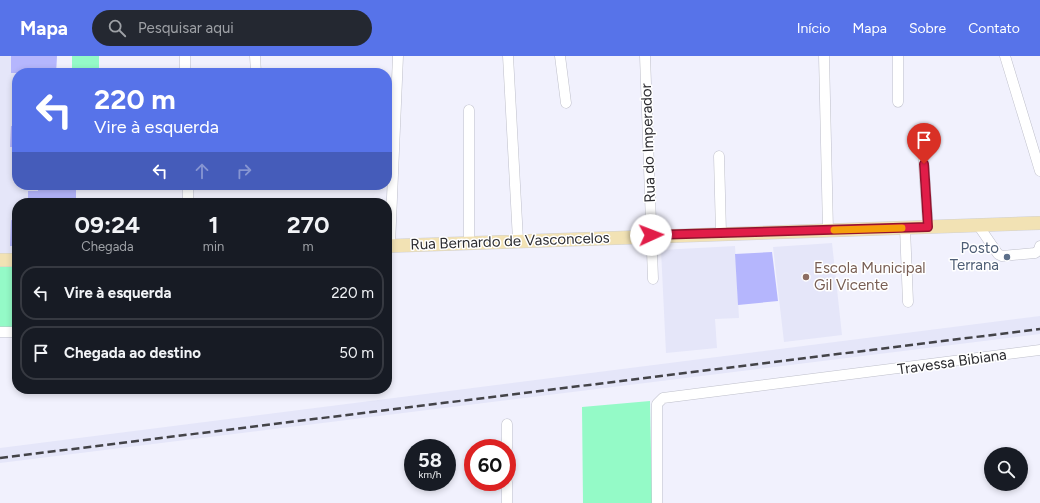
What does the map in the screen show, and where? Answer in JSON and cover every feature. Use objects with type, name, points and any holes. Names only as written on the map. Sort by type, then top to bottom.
[{"type":"main road","name":"Rua Bernardo de Vasconcelos","points":[[392,245],[1040,223]]},
{"type":"main road","points":[[0,260],[12,260]]},
{"type":"street","points":[[185,56],[185,68]]},
{"type":"street","points":[[255,56],[256,68]]},
{"type":"street","points":[[392,169],[398,56]]},
{"type":"street","points":[[508,56],[518,240]]},
{"type":"street","points":[[560,56],[566,102]]},
{"type":"street","name":"Rua do Imperador","points":[[645,56],[653,279]]},
{"type":"street","points":[[824,56],[832,230]]},
{"type":"street","points":[[898,56],[898,102]]},
{"type":"street","points":[[1005,56],[1040,171]]},
{"type":"street","points":[[469,110],[469,242]]},
{"type":"street","points":[[923,152],[928,227]]},
{"type":"street","points":[[719,156],[721,233]]},
{"type":"street","points":[[978,225],[998,254],[1002,256],[1034,253],[1039,250],[1040,246]]},
{"type":"street","points":[[905,228],[908,302]]},
{"type":"street","points":[[0,332],[12,332]]},
{"type":"street","name":"Travessa Bibiana","points":[[657,503],[657,404],[663,398],[864,374],[1040,350]]},
{"type":"street","points":[[507,424],[507,439]]},
{"type":"street","points":[[507,491],[507,503]]},
{"type":"shaded area","points":[[0,56],[57,56],[56,68],[12,68],[12,190],[76,190],[76,198],[12,198],[12,259],[0,260]]},
{"type":"shaded area","name":"Escola Municipal Gil Vicente","points":[[832,243],[842,335],[784,342],[773,247]]},
{"type":"shaded area","points":[[735,246],[739,318],[715,319],[717,348],[666,353],[661,250]]},
{"type":"shaded area","points":[[1040,316],[1040,334],[0,463],[0,448]]},
{"type":"green space","points":[[72,56],[99,56],[99,68],[72,68]]},
{"type":"green space","points":[[12,262],[12,327],[0,327],[0,263]]},
{"type":"green space","points":[[650,401],[652,503],[583,503],[582,407]]},
{"type":"building","points":[[11,56],[57,56],[56,68],[12,68],[11,73]]},
{"type":"building","points":[[11,126],[12,126],[12,147],[10,147]]},
{"type":"building","points":[[76,190],[76,198],[28,198],[28,191]]},
{"type":"building","points":[[11,220],[12,246],[10,246]]},
{"type":"building","points":[[772,252],[778,301],[738,305],[735,254]]},
{"type":"railway","points":[[0,458],[1040,329]]},
{"type":"slow traffic","points":[[834,230],[902,228]]},
{"type":"place","name":"Posto Terrana","points":[[1007,257]]},
{"type":"place","name":"Escola Municipal Gil Vicente","points":[[806,277]]},
{"type":"route","points":[[651,235],[928,227],[924,164]]}]
